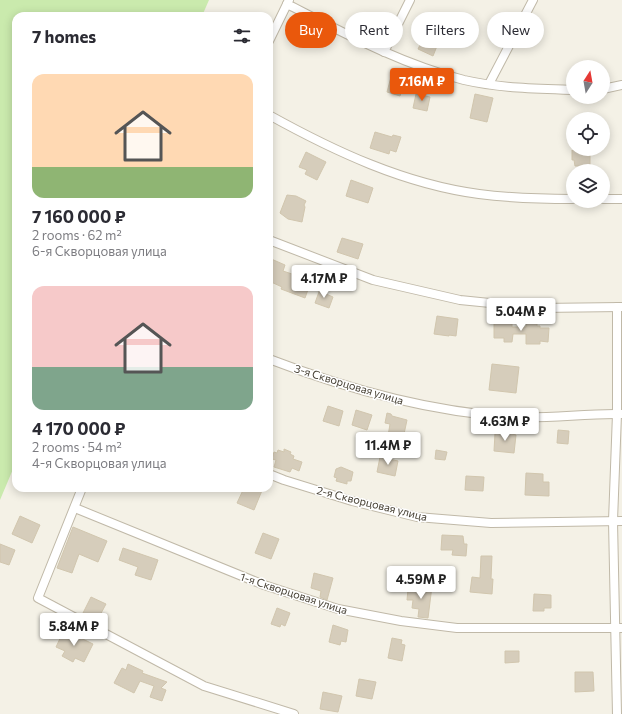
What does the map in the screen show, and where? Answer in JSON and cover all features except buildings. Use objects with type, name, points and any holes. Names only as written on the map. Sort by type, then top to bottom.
[{"type":"street","points":[[384,52],[410,0]]},
{"type":"street","points":[[489,84],[533,0]]},
{"type":"street","points":[[273,33],[288,2],[403,61],[464,80],[525,89],[566,90]]},
{"type":"street","points":[[610,87],[622,84]]},
{"type":"street","points":[[273,117],[360,160],[418,181],[478,194],[537,199],[566,199]]},
{"type":"street","points":[[610,199],[622,198]]},
{"type":"street","points":[[273,242],[373,280],[460,300],[540,308],[620,307],[618,521],[619,628],[617,714]]},
{"type":"street","name":"3-я Скворцовая улица","points":[[273,361],[305,373],[379,396],[446,410],[514,417],[620,414]]},
{"type":"street","name":"2-я Скворцовая улица","points":[[273,476],[352,500],[417,517],[491,523],[618,521]]},
{"type":"street","points":[[81,492],[38,598],[204,686],[294,714]]},
{"type":"street","name":"1-я Скворцовая улица","points":[[75,508],[264,585],[338,609],[401,621],[457,628],[619,628]]},
{"type":"green space","points":[[0,0],[209,0],[204,12],[12,12],[12,472],[0,500]]}]
